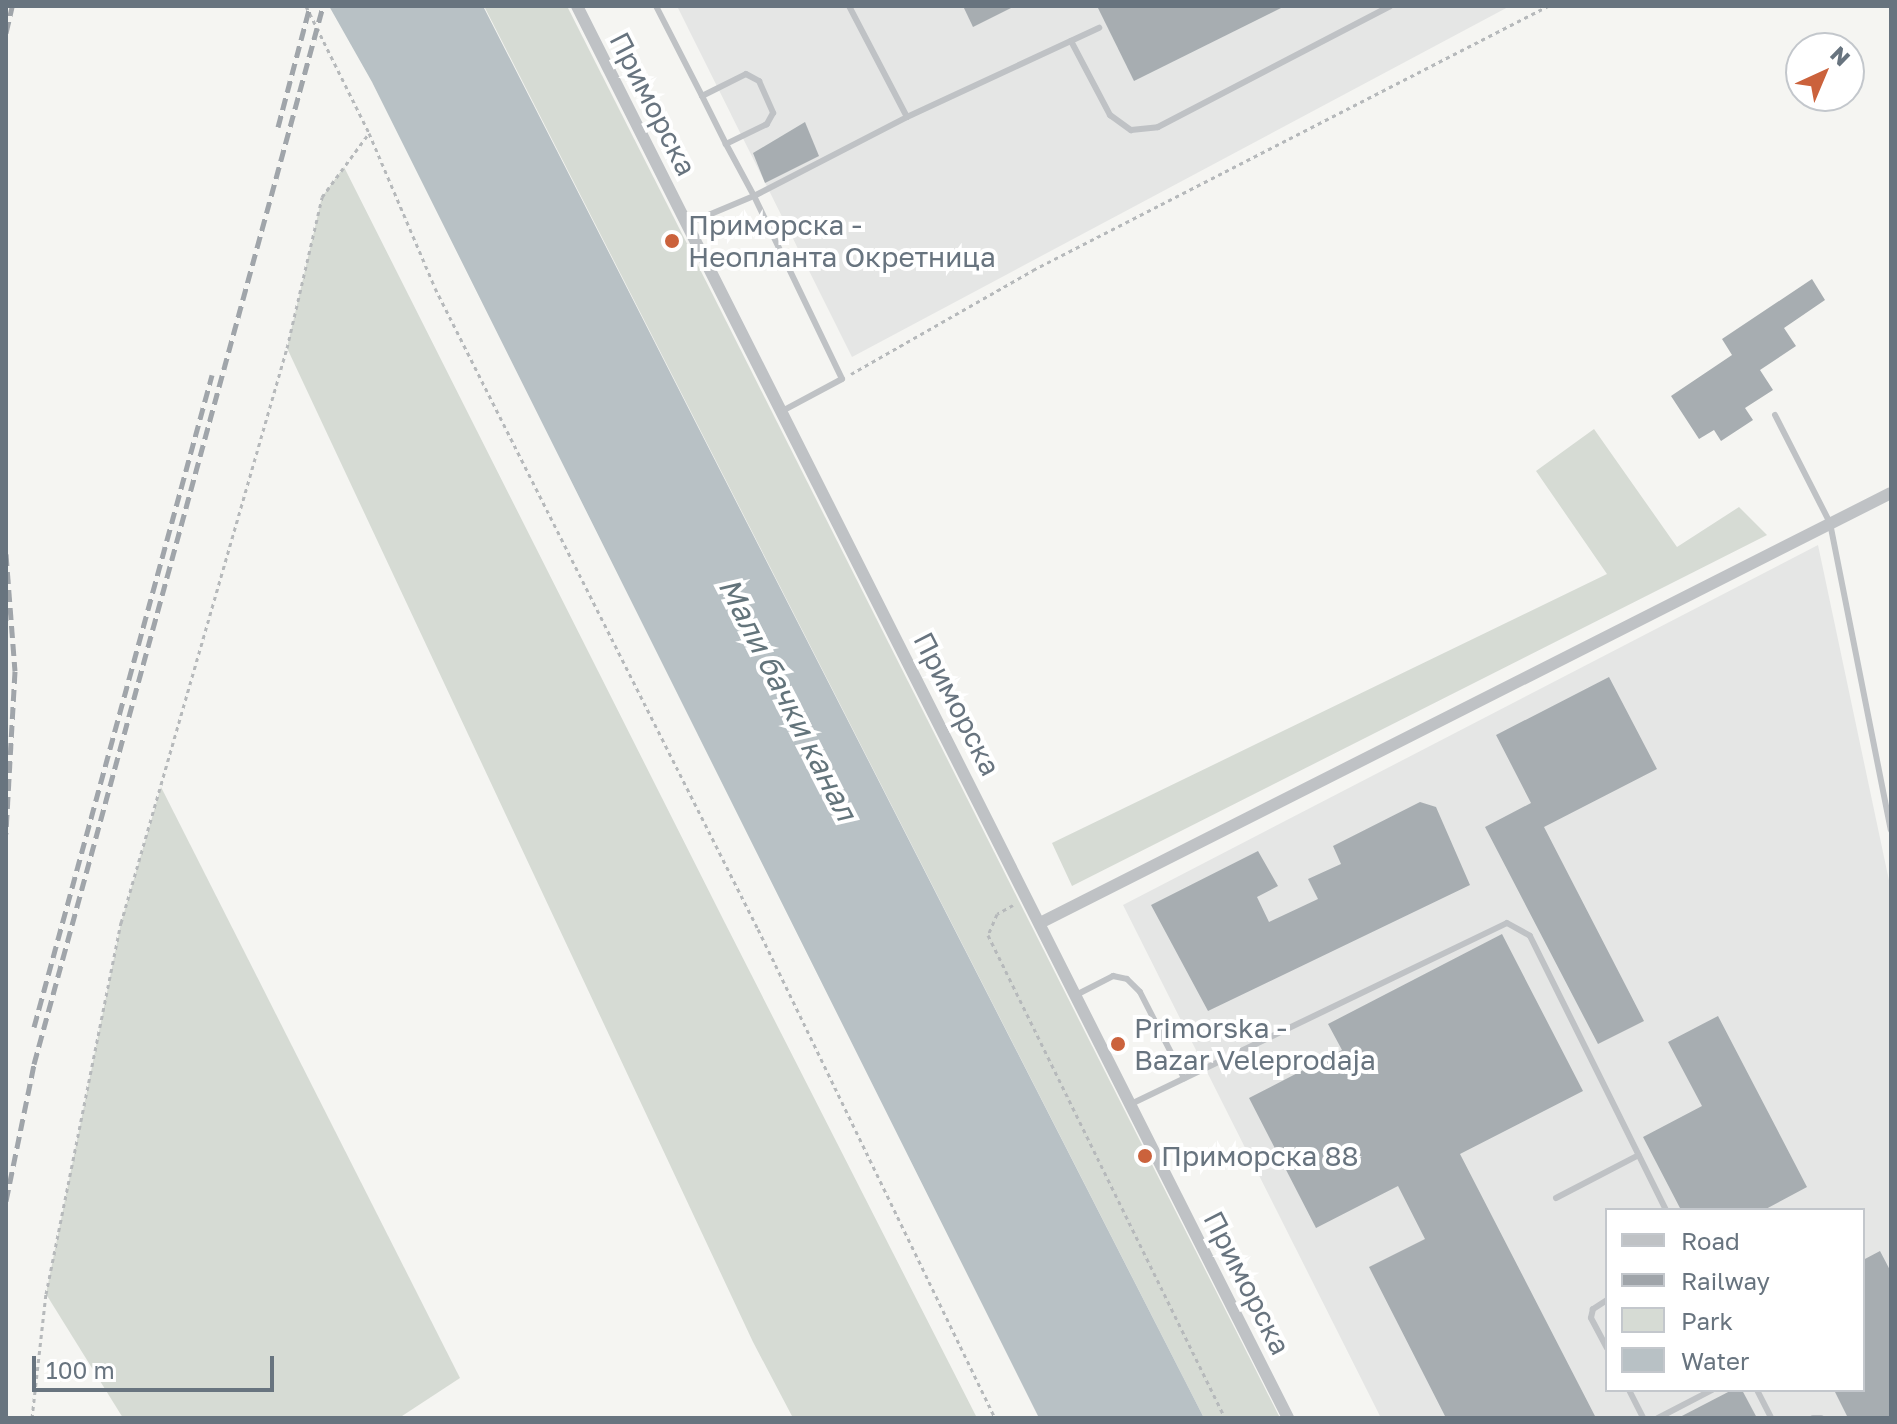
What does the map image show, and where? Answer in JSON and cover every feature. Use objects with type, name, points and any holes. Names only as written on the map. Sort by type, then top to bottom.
[{"type":"street","name":"Приморска","points":[[580,8],[1288,1418]]},
{"type":"street","points":[[1040,923],[1891,493]]},
{"type":"lane","points":[[656,6],[754,196],[842,379],[782,411]]},
{"type":"lane","points":[[849,6],[907,117]]},
{"type":"lane","points":[[1071,41],[1110,115],[1131,130],[1158,127],[1390,6]]},
{"type":"lane","points":[[687,224],[754,196],[907,117],[1099,28]]},
{"type":"lane","points":[[702,96],[746,74],[759,81],[773,113],[767,124],[726,144]]},
{"type":"lane","points":[[1775,415],[1830,523],[1891,830]]},
{"type":"lane","points":[[1131,1104],[1507,923],[1530,936],[1665,1208]]},
{"type":"lane","points":[[1076,995],[1113,976],[1127,979],[1140,992],[1184,1078]]},
{"type":"lane","points":[[1556,1198],[1639,1155]]},
{"type":"lane","points":[[1605,1301],[1593,1309],[1591,1318],[1605,1344]]},
{"type":"lane","points":[[1630,1392],[1643,1418]]},
{"type":"lane","points":[[1658,1418],[1708,1392]]},
{"type":"lane","points":[[1758,1392],[1771,1418]]},
{"type":"lane","points":[[1813,1418],[1821,1418]]},
{"type":"path","points":[[306,6],[369,133],[435,288],[758,929],[995,1418]]},
{"type":"path","points":[[842,379],[1033,270],[1548,6]]},
{"type":"path","points":[[32,1418],[46,1294],[121,923],[287,348],[322,197],[369,133]]},
{"type":"path","points":[[1027,898],[997,914],[988,935],[1225,1418]]},
{"type":"shaded area","points":[[677,6],[1510,6],[852,357]]},
{"type":"shaded area","points":[[1818,545],[1891,890],[1891,1418],[1381,1418],[1123,905]]},
{"type":"green space","points":[[484,6],[567,6],[1280,1418],[1204,1418]]},
{"type":"green space","points":[[344,167],[977,1418],[793,1418],[753,1342],[287,348],[322,197]]},
{"type":"green space","points":[[1594,429],[1677,547],[1739,507],[1767,535],[1072,886],[1052,843],[1607,574],[1536,471]]},
{"type":"green space","points":[[161,787],[460,1378],[399,1418],[123,1418],[46,1294],[121,923]]},
{"type":"water","name":"Мали бачки канал","points":[[329,6],[483,6],[1204,1418],[1039,1418],[372,82]]},
{"type":"building","points":[[963,6],[1015,6],[973,27]]},
{"type":"building","points":[[1097,6],[1285,6],[1134,81]]},
{"type":"building","points":[[805,122],[819,156],[765,183],[753,153]]},
{"type":"building","points":[[1812,279],[1825,300],[1784,328],[1796,346],[1760,370],[1773,390],[1745,408],[1753,420],[1721,441],[1714,430],[1699,439],[1671,396],[1732,355],[1722,339]]},
{"type":"building","points":[[1609,677],[1657,769],[1544,827],[1644,1021],[1598,1044],[1485,827],[1531,803],[1496,735]]},
{"type":"building","points":[[1420,802],[1436,807],[1470,885],[1208,1011],[1151,905],[1258,851],[1278,886],[1257,897],[1269,922],[1318,899],[1308,879],[1341,864],[1333,846]]},
{"type":"building","points":[[1502,934],[1583,1091],[1460,1154],[1596,1418],[1446,1418],[1369,1267],[1425,1239],[1398,1186],[1316,1228],[1249,1098],[1342,1050],[1328,1024]]},
{"type":"building","points":[[1718,1016],[1807,1187],[1768,1208],[1680,1208],[1643,1137],[1702,1106],[1668,1042]]},
{"type":"building","points":[[1880,1251],[1891,1272],[1891,1418],[1848,1418],[1835,1392],[1865,1392],[1865,1259]]},
{"type":"building","points":[[1728,1392],[1743,1392],[1757,1418],[1678,1418]]},
{"type":"railway","points":[[6,33],[12,6]]},
{"type":"railway","points":[[278,127],[310,6]]},
{"type":"railway","points":[[6,1201],[34,1064],[323,6]]},
{"type":"railway","points":[[34,1027],[212,375]]},
{"type":"railway","points":[[6,554],[15,671],[6,834]]},
{"type":"place","name":"Приморска - Неопланта Окретница","points":[[672,241]]},
{"type":"place","name":"Primorska - Bazar Veleprodaja","points":[[1118,1044]]},
{"type":"place","name":"Приморска 88","points":[[1145,1156]]}]
